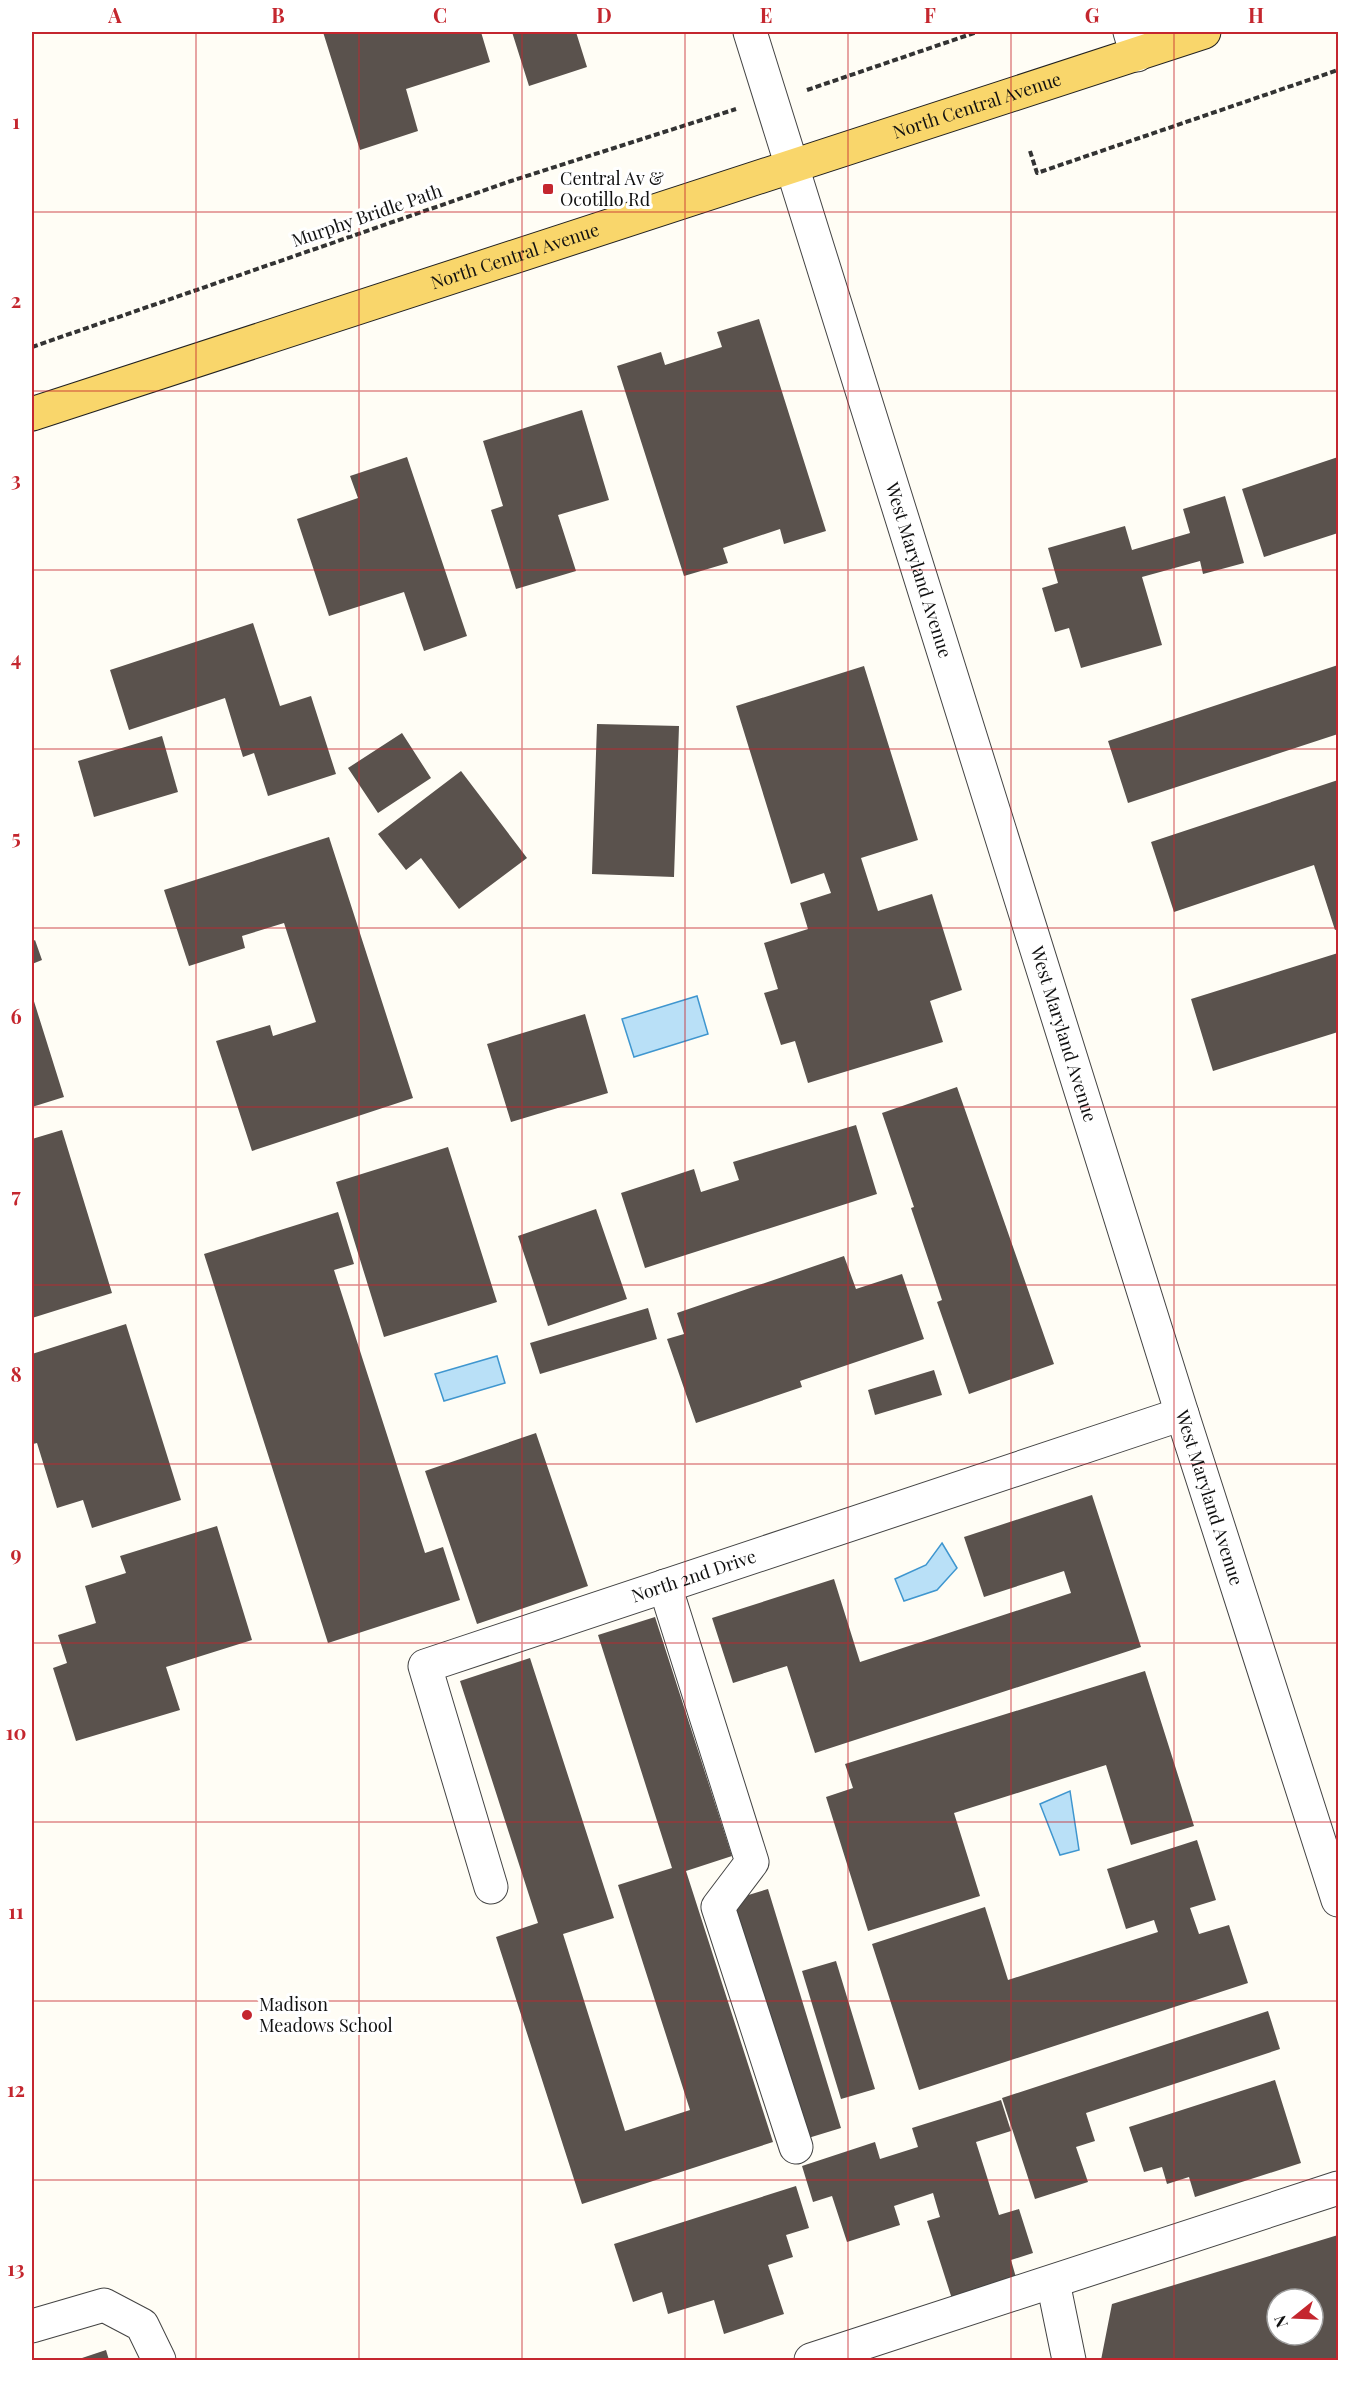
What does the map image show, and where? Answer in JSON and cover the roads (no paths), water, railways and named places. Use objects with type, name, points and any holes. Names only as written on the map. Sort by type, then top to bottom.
[{"type":"main road","name":"North Central Avenue","points":[[32,414],[794,166],[1002,95],[1134,43],[1204,32]]},
{"type":"street","name":"West Maryland Avenue","points":[[750,32],[794,166],[1182,1414],[1338,1900]]},
{"type":"street","name":"North 2nd Drive","points":[[492,1887],[425,1666],[1182,1414]]},
{"type":"street","points":[[664,1586],[752,1862],[718,1907],[796,2147]]},
{"type":"street","points":[[811,2361],[1338,2188]]},
{"type":"street","points":[[1053,2282],[1069,2361]]},
{"type":"street","points":[[32,2326],[104,2305],[142,2325],[159,2361]]},
{"type":"water","points":[[697,996],[708,1034],[634,1057],[622,1019]]},
{"type":"water","points":[[497,1356],[505,1383],[444,1401],[435,1374]]},
{"type":"water","points":[[942,1543],[957,1568],[937,1590],[904,1601],[895,1579],[926,1565]]},
{"type":"water","points":[[1070,1791],[1079,1850],[1060,1855],[1040,1804]]},
{"type":"place","name":"Central Av & Ocotillo Rd","points":[[548,189]]},
{"type":"place","name":"Madison Meadows School","points":[[247,2015]]}]
